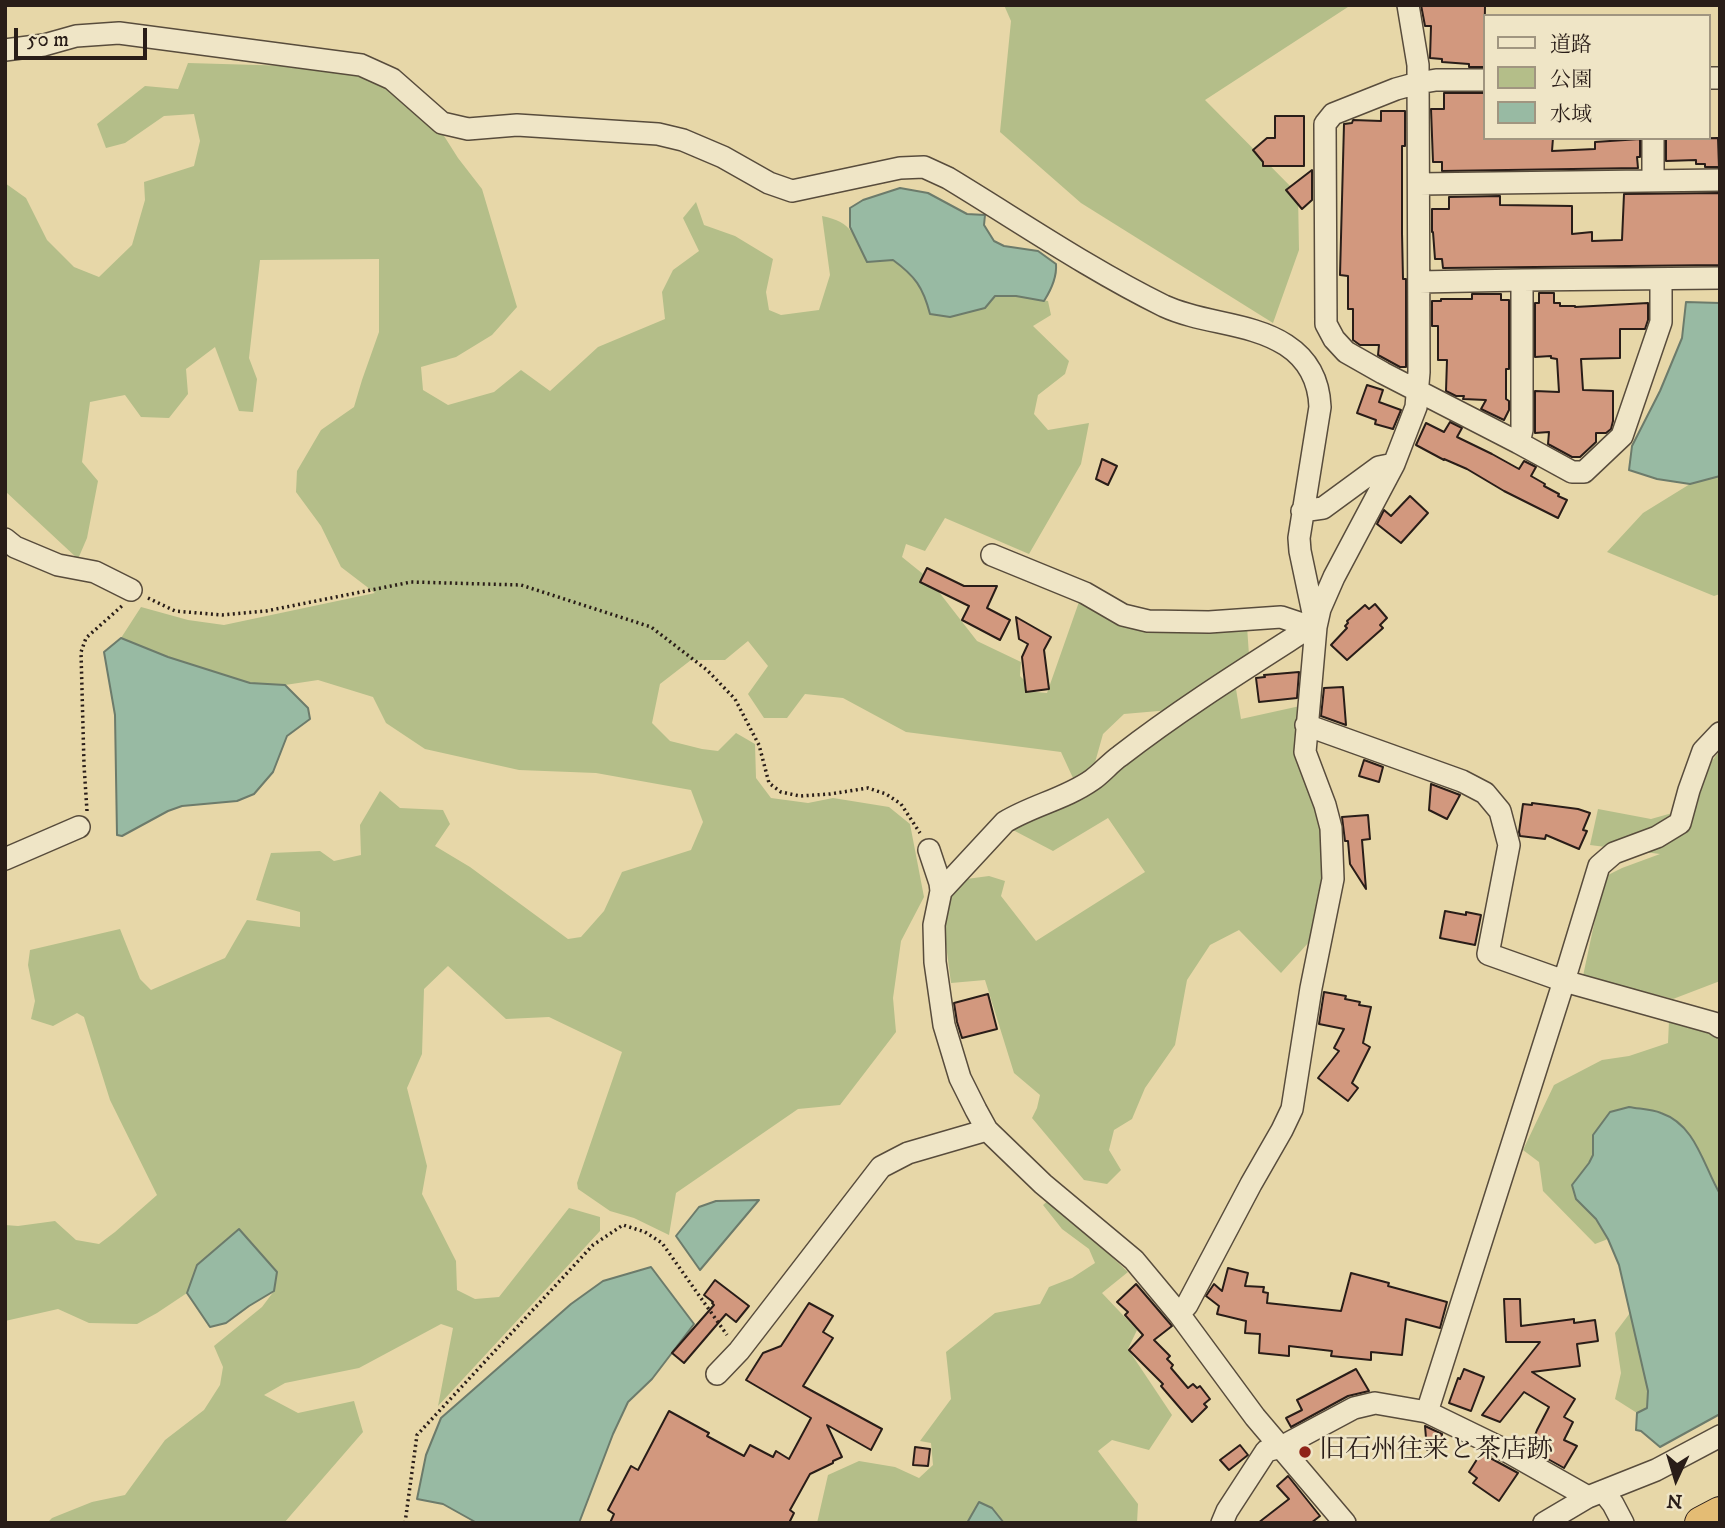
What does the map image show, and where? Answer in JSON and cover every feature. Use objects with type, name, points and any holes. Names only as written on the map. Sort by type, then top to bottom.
[{"type":"highway","points":[[1701,1523],[1720,1513]]},
{"type":"street","points":[[1179,1314],[1187,1305],[1292,1109],[1311,988],[1333,879],[1331,828],[1305,752],[1316,627],[1320,609],[1334,577],[1394,464],[1416,407],[1419,282],[1418,65],[1408,5]]},
{"type":"street","points":[[5,51],[44,45],[76,36],[119,33],[361,65],[392,79],[442,122],[468,129],[517,125],[658,134],[683,140],[723,157],[769,183],[792,191],[900,168],[924,167],[948,177],[1104,273],[1166,307],[1189,316],[1267,335],[1288,346],[1306,363],[1319,389],[1320,407],[1299,538],[1316,627]]},
{"type":"street","points":[[1484,80],[1436,80],[1396,89],[1333,114],[1325,124],[1326,324],[1334,339],[1346,352],[1418,392],[1572,472],[1584,472],[1622,436],[1661,322],[1661,279]]},
{"type":"street","points":[[1653,140],[1653,180]]},
{"type":"street","points":[[1419,184],[1720,180]]},
{"type":"street","points":[[1419,282],[1720,278]]},
{"type":"street","points":[[1519,443],[1522,429],[1522,279]]},
{"type":"street","points":[[1302,511],[1324,508],[1379,467],[1394,464]]},
{"type":"street","points":[[5,539],[15,547],[58,565],[95,572],[131,590]]},
{"type":"street","points":[[992,555],[1085,593],[1123,615],[1148,621],[1209,622],[1281,617],[1316,627]]},
{"type":"street","points":[[941,891],[1005,821],[1057,800],[1091,780],[1208,693],[1301,633],[1316,627]]},
{"type":"street","points":[[1306,725],[1462,780],[1485,793],[1500,811],[1510,845],[1488,954],[1564,981],[1714,1023],[1720,1027]]},
{"type":"street","points":[[1427,1412],[1599,866],[1614,853],[1657,837],[1680,823],[1703,751],[1720,733]]},
{"type":"street","points":[[5,859],[79,827]]},
{"type":"street","points":[[929,850],[941,891],[934,925],[935,962],[944,1025],[960,1078],[988,1130],[1043,1184],[1134,1260],[1179,1314],[1255,1417],[1345,1523]]},
{"type":"street","points":[[717,1374],[739,1351],[881,1167],[908,1153],[988,1130]]},
{"type":"street","points":[[1222,1523],[1266,1451],[1281,1447],[1354,1408],[1375,1403],[1427,1412],[1607,1504]]},
{"type":"street","points":[[1544,1523],[1607,1504],[1656,1470],[1720,1436]]},
{"type":"path","points":[[79,827],[87,811],[81,652],[86,638],[124,605],[131,590],[175,611],[222,615],[266,611],[411,582],[521,585],[651,627],[707,670],[735,699],[759,744],[769,783],[775,788],[800,796],[868,788],[886,793],[901,804],[929,850]]},
{"type":"path","points":[[405,1523],[417,1435],[593,1245],[623,1225],[645,1232],[662,1243],[739,1351]]},
{"type":"green space","points":[[1004,5],[1351,5],[1205,100],[1298,194],[1299,250],[1273,323],[1081,203],[1000,132],[1011,21]]},
{"type":"green space","points":[[188,63],[326,67],[361,76],[415,107],[439,128],[482,189],[517,307],[492,335],[456,357],[421,367],[423,390],[448,405],[494,392],[521,370],[550,391],[598,347],[665,319],[662,292],[673,270],[699,251],[683,218],[696,202],[704,225],[735,236],[773,259],[766,292],[769,310],[781,315],[819,310],[830,275],[822,216],[846,226],[867,262],[893,260],[911,273],[925,295],[1016,296],[1048,301],[1051,315],[1033,326],[1069,361],[1065,374],[1038,395],[1034,414],[1048,430],[1089,423],[1081,464],[1029,554],[945,518],[925,551],[906,544],[902,557],[928,578],[977,641],[1021,662],[1020,676],[1036,692],[1047,693],[1080,599],[1112,622],[1172,627],[1247,626],[1249,655],[1170,710],[1124,714],[1103,734],[1094,766],[1073,778],[1061,752],[906,732],[843,698],[805,694],[787,718],[764,718],[748,694],[768,666],[748,641],[725,660],[691,660],[660,684],[652,723],[670,741],[718,751],[736,733],[755,744],[756,778],[771,798],[808,803],[833,798],[889,807],[910,824],[924,897],[901,941],[893,998],[896,1032],[840,1105],[798,1109],[676,1193],[669,1235],[634,1218],[610,1211],[578,1189],[577,1183],[622,1052],[549,1017],[506,1019],[448,966],[424,989],[422,1054],[407,1088],[427,1166],[422,1194],[456,1261],[457,1290],[475,1299],[499,1297],[569,1208],[600,1217],[600,1231],[438,1406],[453,1328],[441,1324],[359,1368],[285,1383],[264,1395],[298,1413],[354,1401],[363,1432],[284,1523],[47,1523],[52,1518],[92,1502],[125,1495],[165,1440],[204,1410],[220,1385],[223,1367],[214,1346],[262,1307],[274,1291],[277,1272],[198,1265],[187,1293],[137,1324],[89,1323],[58,1309],[5,1321],[5,1225],[55,1221],[76,1240],[99,1244],[157,1195],[110,1100],[84,1017],[77,1013],[53,1026],[31,1019],[35,1001],[28,965],[30,950],[120,929],[140,979],[151,990],[225,958],[247,920],[300,927],[300,912],[256,900],[271,853],[320,851],[334,861],[361,855],[360,825],[380,791],[400,808],[443,810],[450,824],[435,846],[470,867],[568,939],[581,937],[604,911],[622,872],[691,850],[703,822],[691,790],[596,773],[519,770],[425,749],[386,723],[373,697],[318,680],[285,685],[250,683],[168,657],[121,638],[141,607],[188,620],[224,625],[375,593],[341,567],[321,526],[296,492],[297,471],[321,430],[354,407],[379,332],[379,259],[260,260],[249,358],[257,379],[253,412],[239,411],[215,347],[186,369],[188,394],[169,418],[141,417],[125,395],[90,402],[82,462],[98,481],[87,538],[78,559],[5,491],[5,183],[26,198],[47,240],[74,267],[99,277],[132,245],[145,200],[144,182],[194,166],[200,141],[194,114],[164,116],[125,143],[106,148],[97,124],[145,86],[178,89]]},
{"type":"green space","points":[[1720,476],[1720,594],[1714,596],[1607,552],[1643,513],[1690,484]]},
{"type":"green space","points":[[1235,683],[1241,719],[1300,706],[1295,753],[1323,828],[1323,870],[1309,942],[1281,973],[1239,930],[1210,945],[1187,980],[1175,1045],[1145,1088],[1132,1119],[1114,1130],[1109,1150],[1121,1170],[1107,1184],[1084,1180],[1032,1118],[1040,1095],[1014,1073],[985,980],[951,983],[941,906],[959,880],[989,876],[1005,881],[1001,896],[1036,941],[1145,872],[1108,818],[1053,851],[1013,830]]},
{"type":"green space","points":[[1720,750],[1720,981],[1673,999],[1583,976],[1604,877],[1660,854],[1590,845],[1598,809],[1651,819],[1697,806],[1704,772]]},
{"type":"green space","points":[[1669,1021],[1718,1036],[1720,1194],[1710,1176],[1593,1135],[1593,1155],[1576,1199],[1596,1219],[1608,1239],[1595,1244],[1543,1191],[1539,1162],[1523,1150],[1554,1085],[1602,1060],[1629,1056],[1668,1043]]},
{"type":"green space","points":[[1050,1199],[1128,1272],[1102,1293],[1137,1330],[1128,1349],[1172,1415],[1149,1450],[1112,1440],[1098,1451],[1138,1504],[1137,1523],[1004,1523],[992,1509],[979,1502],[967,1523],[817,1523],[828,1475],[859,1461],[895,1467],[919,1478],[933,1465],[931,1443],[920,1441],[951,1399],[946,1352],[995,1313],[1040,1304],[1049,1287],[1072,1278],[1095,1263],[1089,1249],[1062,1229],[1043,1205]]},
{"type":"green space","points":[[1630,1313],[1648,1391],[1647,1408],[1637,1413],[1615,1399],[1621,1373],[1615,1333]]},
{"type":"water","points":[[900,188],[928,193],[967,214],[985,215],[984,225],[994,241],[1004,246],[1038,251],[1056,264],[1056,274],[1044,301],[1016,296],[995,296],[985,308],[950,317],[930,314],[921,289],[913,277],[893,260],[867,262],[850,227],[850,208],[863,200]]},
{"type":"water","points":[[1686,302],[1720,303],[1720,476],[1690,484],[1657,479],[1629,470],[1632,446],[1660,391],[1682,338]]},
{"type":"water","points":[[121,638],[168,657],[250,683],[285,685],[308,708],[310,719],[287,736],[273,772],[254,794],[237,801],[182,806],[122,836],[117,835],[115,715],[104,652]]},
{"type":"water","points":[[1629,1107],[1661,1113],[1683,1127],[1691,1136],[1720,1194],[1720,1414],[1660,1447],[1636,1430],[1637,1413],[1647,1408],[1648,1391],[1619,1265],[1608,1239],[1596,1219],[1576,1199],[1572,1185],[1593,1155],[1593,1135],[1610,1112]]},
{"type":"water","points":[[759,1200],[700,1270],[676,1236],[699,1207],[716,1201]]},
{"type":"water","points":[[239,1229],[277,1272],[274,1291],[226,1323],[210,1327],[187,1293],[197,1265]]},
{"type":"water","points":[[651,1267],[694,1324],[652,1379],[628,1402],[579,1523],[477,1523],[443,1504],[417,1499],[426,1455],[441,1418],[571,1304],[603,1281]]},
{"type":"water","points":[[979,1502],[992,1508],[1004,1523],[967,1523]]},
{"type":"building","points":[[1421,5],[1485,6],[1484,67],[1469,67],[1469,64],[1442,62],[1442,59],[1430,58],[1431,26],[1425,26]]},
{"type":"building","points":[[1444,93],[1484,93],[1484,140],[1553,140],[1552,151],[1595,149],[1595,142],[1640,140],[1638,168],[1442,171],[1442,162],[1433,162],[1431,109],[1444,109]]},
{"type":"building","points":[[1381,111],[1405,111],[1405,146],[1402,146],[1402,233],[1403,279],[1406,279],[1406,367],[1400,367],[1378,355],[1379,345],[1360,345],[1353,340],[1353,309],[1348,309],[1348,276],[1340,275],[1344,124],[1352,123],[1353,120],[1381,121]]},
{"type":"building","points":[[1275,116],[1304,116],[1304,166],[1263,166],[1263,162],[1253,150],[1267,138],[1275,138]]},
{"type":"building","points":[[1718,138],[1719,167],[1705,167],[1705,164],[1696,164],[1696,160],[1666,161],[1666,140]]},
{"type":"building","points":[[1312,170],[1312,200],[1302,209],[1286,190]]},
{"type":"building","points":[[1720,193],[1720,265],[1443,268],[1442,259],[1435,259],[1432,209],[1449,209],[1449,197],[1500,196],[1500,205],[1572,206],[1572,234],[1592,232],[1592,241],[1622,240],[1624,194]]},
{"type":"building","points":[[1539,293],[1554,293],[1554,303],[1560,303],[1560,306],[1648,303],[1645,329],[1620,329],[1620,358],[1581,359],[1583,390],[1613,391],[1613,421],[1611,429],[1606,433],[1596,433],[1596,442],[1580,457],[1572,457],[1548,444],[1549,432],[1535,433],[1535,391],[1559,392],[1557,359],[1551,356],[1535,357],[1535,303],[1539,303]]},
{"type":"building","points":[[1472,294],[1501,294],[1501,300],[1509,300],[1506,399],[1509,401],[1509,410],[1504,420],[1481,409],[1486,400],[1463,399],[1464,396],[1456,396],[1446,391],[1447,360],[1438,360],[1438,326],[1432,326],[1432,301],[1472,299]]},
{"type":"building","points":[[1367,385],[1383,390],[1379,402],[1401,410],[1393,429],[1375,424],[1376,420],[1357,413]]},
{"type":"building","points":[[1450,422],[1462,428],[1457,437],[1519,469],[1524,461],[1536,467],[1531,476],[1567,500],[1558,518],[1416,445],[1426,423],[1444,432]]},
{"type":"building","points":[[1102,459],[1117,466],[1108,485],[1096,479]]},
{"type":"building","points":[[1410,496],[1428,513],[1401,543],[1377,524],[1384,510],[1391,516]]},
{"type":"building","points":[[927,568],[964,586],[997,586],[987,608],[1010,620],[1000,640],[962,620],[969,606],[920,582]]},
{"type":"building","points":[[1375,604],[1387,618],[1380,625],[1383,628],[1347,660],[1331,645],[1347,628],[1347,621],[1365,605],[1369,609]]},
{"type":"building","points":[[1016,617],[1051,637],[1044,650],[1049,689],[1026,692],[1022,657],[1028,644],[1019,639]]},
{"type":"building","points":[[1299,672],[1297,698],[1259,702],[1256,678]]},
{"type":"building","points":[[1343,687],[1346,725],[1321,716],[1324,688]]},
{"type":"building","points":[[1364,760],[1383,767],[1379,782],[1359,776]]},
{"type":"building","points":[[1431,784],[1460,795],[1447,819],[1429,810]]},
{"type":"building","points":[[1532,803],[1590,813],[1583,830],[1587,831],[1579,849],[1546,835],[1545,839],[1520,836],[1523,804]]},
{"type":"building","points":[[1368,815],[1370,839],[1362,840],[1366,889],[1350,864],[1342,817]]},
{"type":"building","points":[[1445,911],[1481,915],[1475,945],[1440,938]]},
{"type":"building","points":[[1324,992],[1346,996],[1345,999],[1371,1007],[1363,1043],[1370,1047],[1352,1083],[1358,1088],[1348,1101],[1318,1078],[1339,1051],[1334,1048],[1344,1029],[1319,1024]]},
{"type":"building","points":[[988,994],[997,1029],[962,1038],[954,1003]]},
{"type":"building","points":[[1228,1268],[1248,1273],[1245,1286],[1264,1287],[1263,1292],[1268,1293],[1267,1303],[1341,1311],[1351,1273],[1447,1302],[1440,1328],[1406,1319],[1402,1355],[1371,1352],[1371,1360],[1331,1356],[1332,1351],[1289,1346],[1289,1356],[1259,1353],[1260,1334],[1245,1333],[1246,1321],[1217,1314],[1219,1306],[1206,1296],[1214,1284],[1222,1291]]},
{"type":"building","points":[[715,1280],[749,1306],[736,1322],[726,1314],[684,1363],[672,1353],[714,1305],[704,1295]]},
{"type":"building","points":[[1136,1284],[1172,1326],[1154,1340],[1170,1356],[1167,1359],[1173,1365],[1171,1368],[1188,1388],[1193,1384],[1197,1388],[1200,1386],[1210,1399],[1204,1404],[1207,1407],[1192,1422],[1161,1386],[1163,1384],[1129,1350],[1143,1335],[1125,1315],[1128,1312],[1117,1302]]},
{"type":"building","points":[[1504,1299],[1520,1299],[1521,1326],[1574,1319],[1574,1323],[1595,1320],[1598,1341],[1577,1344],[1580,1366],[1532,1372],[1575,1399],[1564,1417],[1573,1422],[1564,1440],[1577,1446],[1564,1468],[1530,1449],[1549,1407],[1524,1392],[1500,1422],[1482,1415],[1540,1342],[1506,1342]]},
{"type":"building","points":[[809,1303],[833,1316],[823,1332],[833,1338],[803,1386],[882,1429],[871,1450],[827,1425],[842,1457],[810,1474],[790,1510],[794,1513],[789,1523],[610,1523],[614,1514],[608,1510],[631,1466],[638,1470],[669,1411],[744,1456],[750,1445],[773,1457],[776,1451],[789,1459],[811,1418],[746,1380],[763,1353],[781,1346]]},
{"type":"building","points":[[1356,1369],[1369,1391],[1348,1396],[1291,1427],[1286,1418],[1302,1410],[1297,1400]]},
{"type":"building","points":[[1464,1369],[1484,1377],[1471,1411],[1449,1403]]},
{"type":"building","points":[[1425,1426],[1442,1434],[1443,1448],[1427,1450]]},
{"type":"building","points":[[1240,1445],[1248,1455],[1229,1470],[1220,1460]]},
{"type":"building","points":[[915,1447],[930,1449],[928,1466],[913,1465]]},
{"type":"building","points":[[1481,1453],[1518,1473],[1499,1501],[1473,1483],[1477,1478],[1469,1472]]},
{"type":"building","points":[[1288,1476],[1320,1516],[1311,1523],[1258,1523],[1289,1499],[1277,1486]]},
{"type":"place","name":"旧石州往来と茶店跡","points":[[1305,1452]]}]
